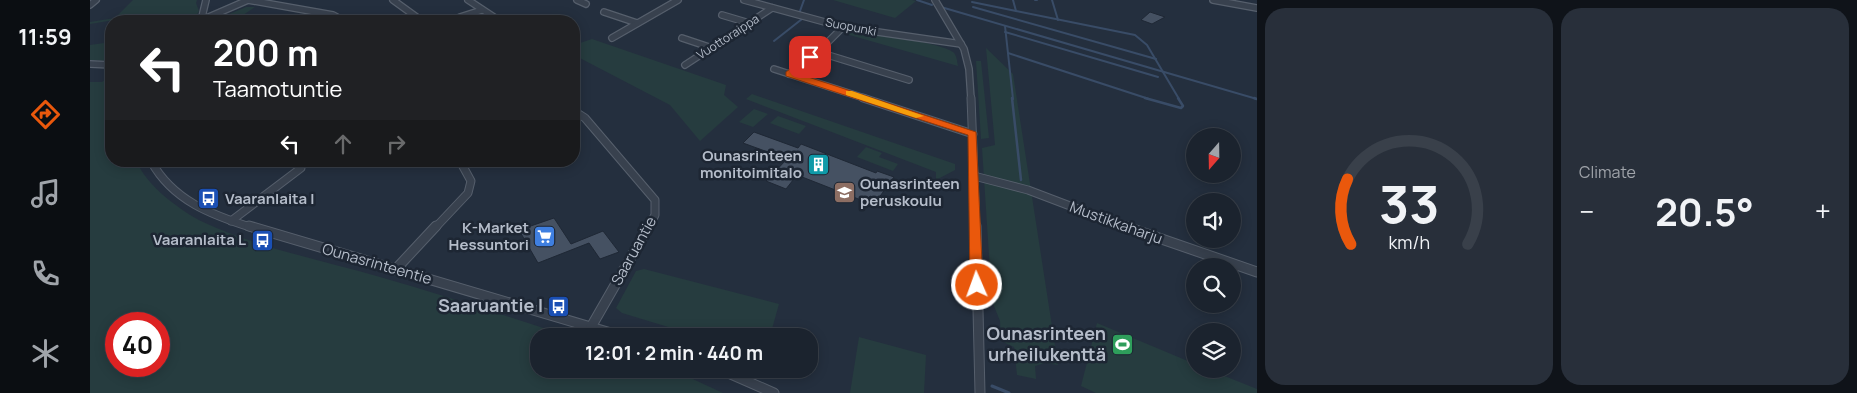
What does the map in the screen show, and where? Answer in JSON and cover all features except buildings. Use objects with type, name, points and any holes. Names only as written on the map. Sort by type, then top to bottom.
[{"type":"street","points":[[90,5],[96,0]]},
{"type":"street","points":[[202,15],[206,0]]},
{"type":"street","points":[[213,15],[248,0],[333,15]]},
{"type":"street","points":[[393,0],[414,15]]},
{"type":"street","points":[[468,0],[490,15]]},
{"type":"street","points":[[578,0],[586,4]]},
{"type":"street","points":[[612,38],[675,0]]},
{"type":"street","name":"Suopunki","points":[[744,0],[843,27],[961,44]]},
{"type":"street","points":[[935,0],[961,44],[967,57],[969,69],[973,134],[980,393]]},
{"type":"street","points":[[1213,0],[1257,8]]},
{"type":"street","name":"Vuottoraippa","points":[[685,65],[772,8]]},
{"type":"street","points":[[466,15],[482,10]]},
{"type":"street","points":[[604,12],[637,23]]},
{"type":"street","points":[[722,15],[749,23]]},
{"type":"street","points":[[790,74],[818,52],[843,27]]},
{"type":"street","points":[[682,38],[712,48]]},
{"type":"street","points":[[818,52],[910,80]]},
{"type":"street","points":[[90,64],[105,65]]},
{"type":"street","points":[[774,69],[973,134]]},
{"type":"street","name":"Saaruantie","points":[[580,115],[585,118],[655,200],[656,208],[655,215],[591,327]]},
{"type":"street","name":"Ounasrinteentie","points":[[154,167],[159,176],[175,192],[196,206],[231,221],[594,328]]},
{"type":"street","points":[[231,221],[301,167]]},
{"type":"street","points":[[395,270],[468,193],[471,181],[463,167]]},
{"type":"street","name":"Mustikkaharju","points":[[974,176],[1028,190],[1137,231],[1257,272]]},
{"type":"street","points":[[740,378],[774,393]]},
{"type":"green space","points":[[133,0],[197,0],[196,3],[199,11],[197,15],[118,15]]},
{"type":"green space","points":[[833,0],[912,0],[916,1],[895,18]]},
{"type":"green space","points":[[246,7],[255,7],[243,15],[227,15]]},
{"type":"green space","points":[[105,20],[105,22],[90,24],[90,22]]},
{"type":"green space","points":[[846,34],[919,41],[945,48],[954,53],[958,66]]},
{"type":"green space","points":[[592,39],[726,85],[724,95],[738,107],[700,141],[670,105],[580,58],[580,43]]},
{"type":"green space","points":[[105,43],[105,61],[90,60],[90,45]]},
{"type":"green space","points":[[986,48],[1013,74],[1058,365],[1045,363],[1035,366],[1036,379],[1017,375],[1014,347],[1001,341],[1000,321],[992,301],[982,148],[995,145]]},
{"type":"green space","points":[[976,61],[981,61],[989,138],[981,139]]},
{"type":"green space","points":[[105,80],[105,167],[140,167],[155,188],[203,222],[268,246],[404,284],[543,328],[530,328],[530,378],[690,378],[723,393],[90,393],[90,82],[102,82]]},
{"type":"green space","points":[[752,94],[955,164],[955,170],[936,180],[936,172],[746,99]]},
{"type":"green space","points":[[754,109],[768,114],[753,127],[739,122]]},
{"type":"green space","points":[[778,116],[806,126],[799,134],[770,123]]},
{"type":"green space","points":[[866,147],[882,153],[879,157],[898,164],[893,171],[857,157]]},
{"type":"green space","points":[[644,269],[779,304],[772,328],[672,328],[622,313],[616,308],[636,271]]},
{"type":"green space","name":"Ounasrinteen urheilukenttä","points":[[1097,323],[1186,360],[1186,378],[1230,378],[1257,389],[1257,393],[1096,393],[1081,386]]},
{"type":"green space","points":[[859,337],[926,355],[924,393],[850,393]]},
{"type":"waterway","points":[[774,41],[802,19],[800,11],[804,0]]},
{"type":"waterway","points":[[917,0],[932,5]]},
{"type":"waterway","points":[[1013,0],[1016,11]]},
{"type":"waterway","points":[[1052,0],[1058,19]]},
{"type":"waterway","points":[[972,2],[1016,11]]},
{"type":"waterway","points":[[941,7],[1163,72]]},
{"type":"waterway","points":[[973,7],[1155,59]]},
{"type":"waterway","points":[[1016,11],[1058,19]]},
{"type":"waterway","points":[[1058,19],[1135,35],[1147,45],[1155,59]]},
{"type":"waterway","points":[[1005,26],[1006,32]]},
{"type":"waterway","points":[[1006,32],[1158,77]]},
{"type":"waterway","points":[[1006,32],[1013,99]]},
{"type":"waterway","points":[[1008,53],[1149,99]]},
{"type":"waterway","points":[[1155,59],[1163,72]]},
{"type":"waterway","points":[[1163,72],[1257,99],[1254,98]]},
{"type":"waterway","points":[[1163,72],[1179,99]]},
{"type":"waterway","points":[[1012,98],[1021,180]]},
{"type":"waterway","points":[[1145,98],[1181,108],[1183,106],[1178,98]]},
{"type":"waterway","points":[[992,386],[1009,393]]},
{"type":"slow traffic","points":[[849,93],[919,116]]},
{"type":"place","name":"Ounasrinteen monitoimitalo","points":[[818,165]]},
{"type":"place","name":"Ounasrinteen peruskoulu","points":[[844,193]]},
{"type":"place","name":"Vaaranlaita I","points":[[209,199]]},
{"type":"place","name":"K-Market Hessuntori","points":[[545,237]]},
{"type":"place","name":"Vaaranlaita L","points":[[262,240]]},
{"type":"place","name":"Saaruantie I","points":[[559,306]]},
{"type":"place","name":"Ounasrinteen urheilukenttä","points":[[1122,344]]},
{"type":"route","points":[[810,57],[790,74],[973,134],[977,285]]}]
